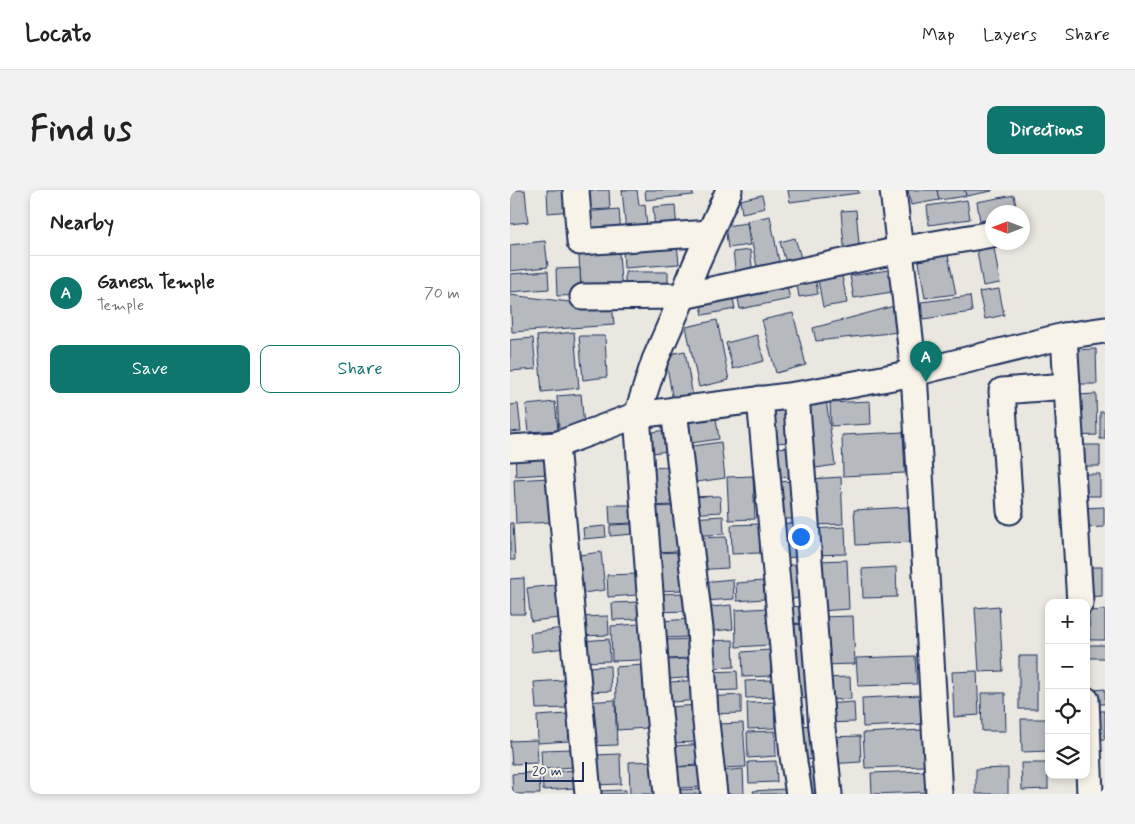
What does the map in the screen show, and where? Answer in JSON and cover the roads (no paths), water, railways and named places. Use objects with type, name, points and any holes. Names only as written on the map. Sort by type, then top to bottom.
[{"type":"street","points":[[576,190],[580,242],[710,233]]},
{"type":"street","points":[[667,794],[658,702],[637,415],[655,360],[729,190]]},
{"type":"street","points":[[893,190],[914,373],[939,794]]},
{"type":"street","points":[[583,298],[683,296],[900,250],[985,235]]},
{"type":"street","points":[[510,448],[556,446],[637,415],[796,395],[914,373],[1064,336],[1105,330]]},
{"type":"street","points":[[1064,336],[1080,599]]},
{"type":"street","points":[[1010,511],[1002,391],[1067,386]]},
{"type":"street","points":[[796,395],[822,728],[829,794]]},
{"type":"street","points":[[760,400],[792,746],[799,794]]},
{"type":"street","points":[[674,410],[700,629],[705,712],[714,794]]},
{"type":"street","points":[[556,446],[588,794]]},
{"type":"street","points":[[1087,734],[1090,794]]},
{"type":"place","name":"Ganesh Temple","points":[[926,382]]}]
